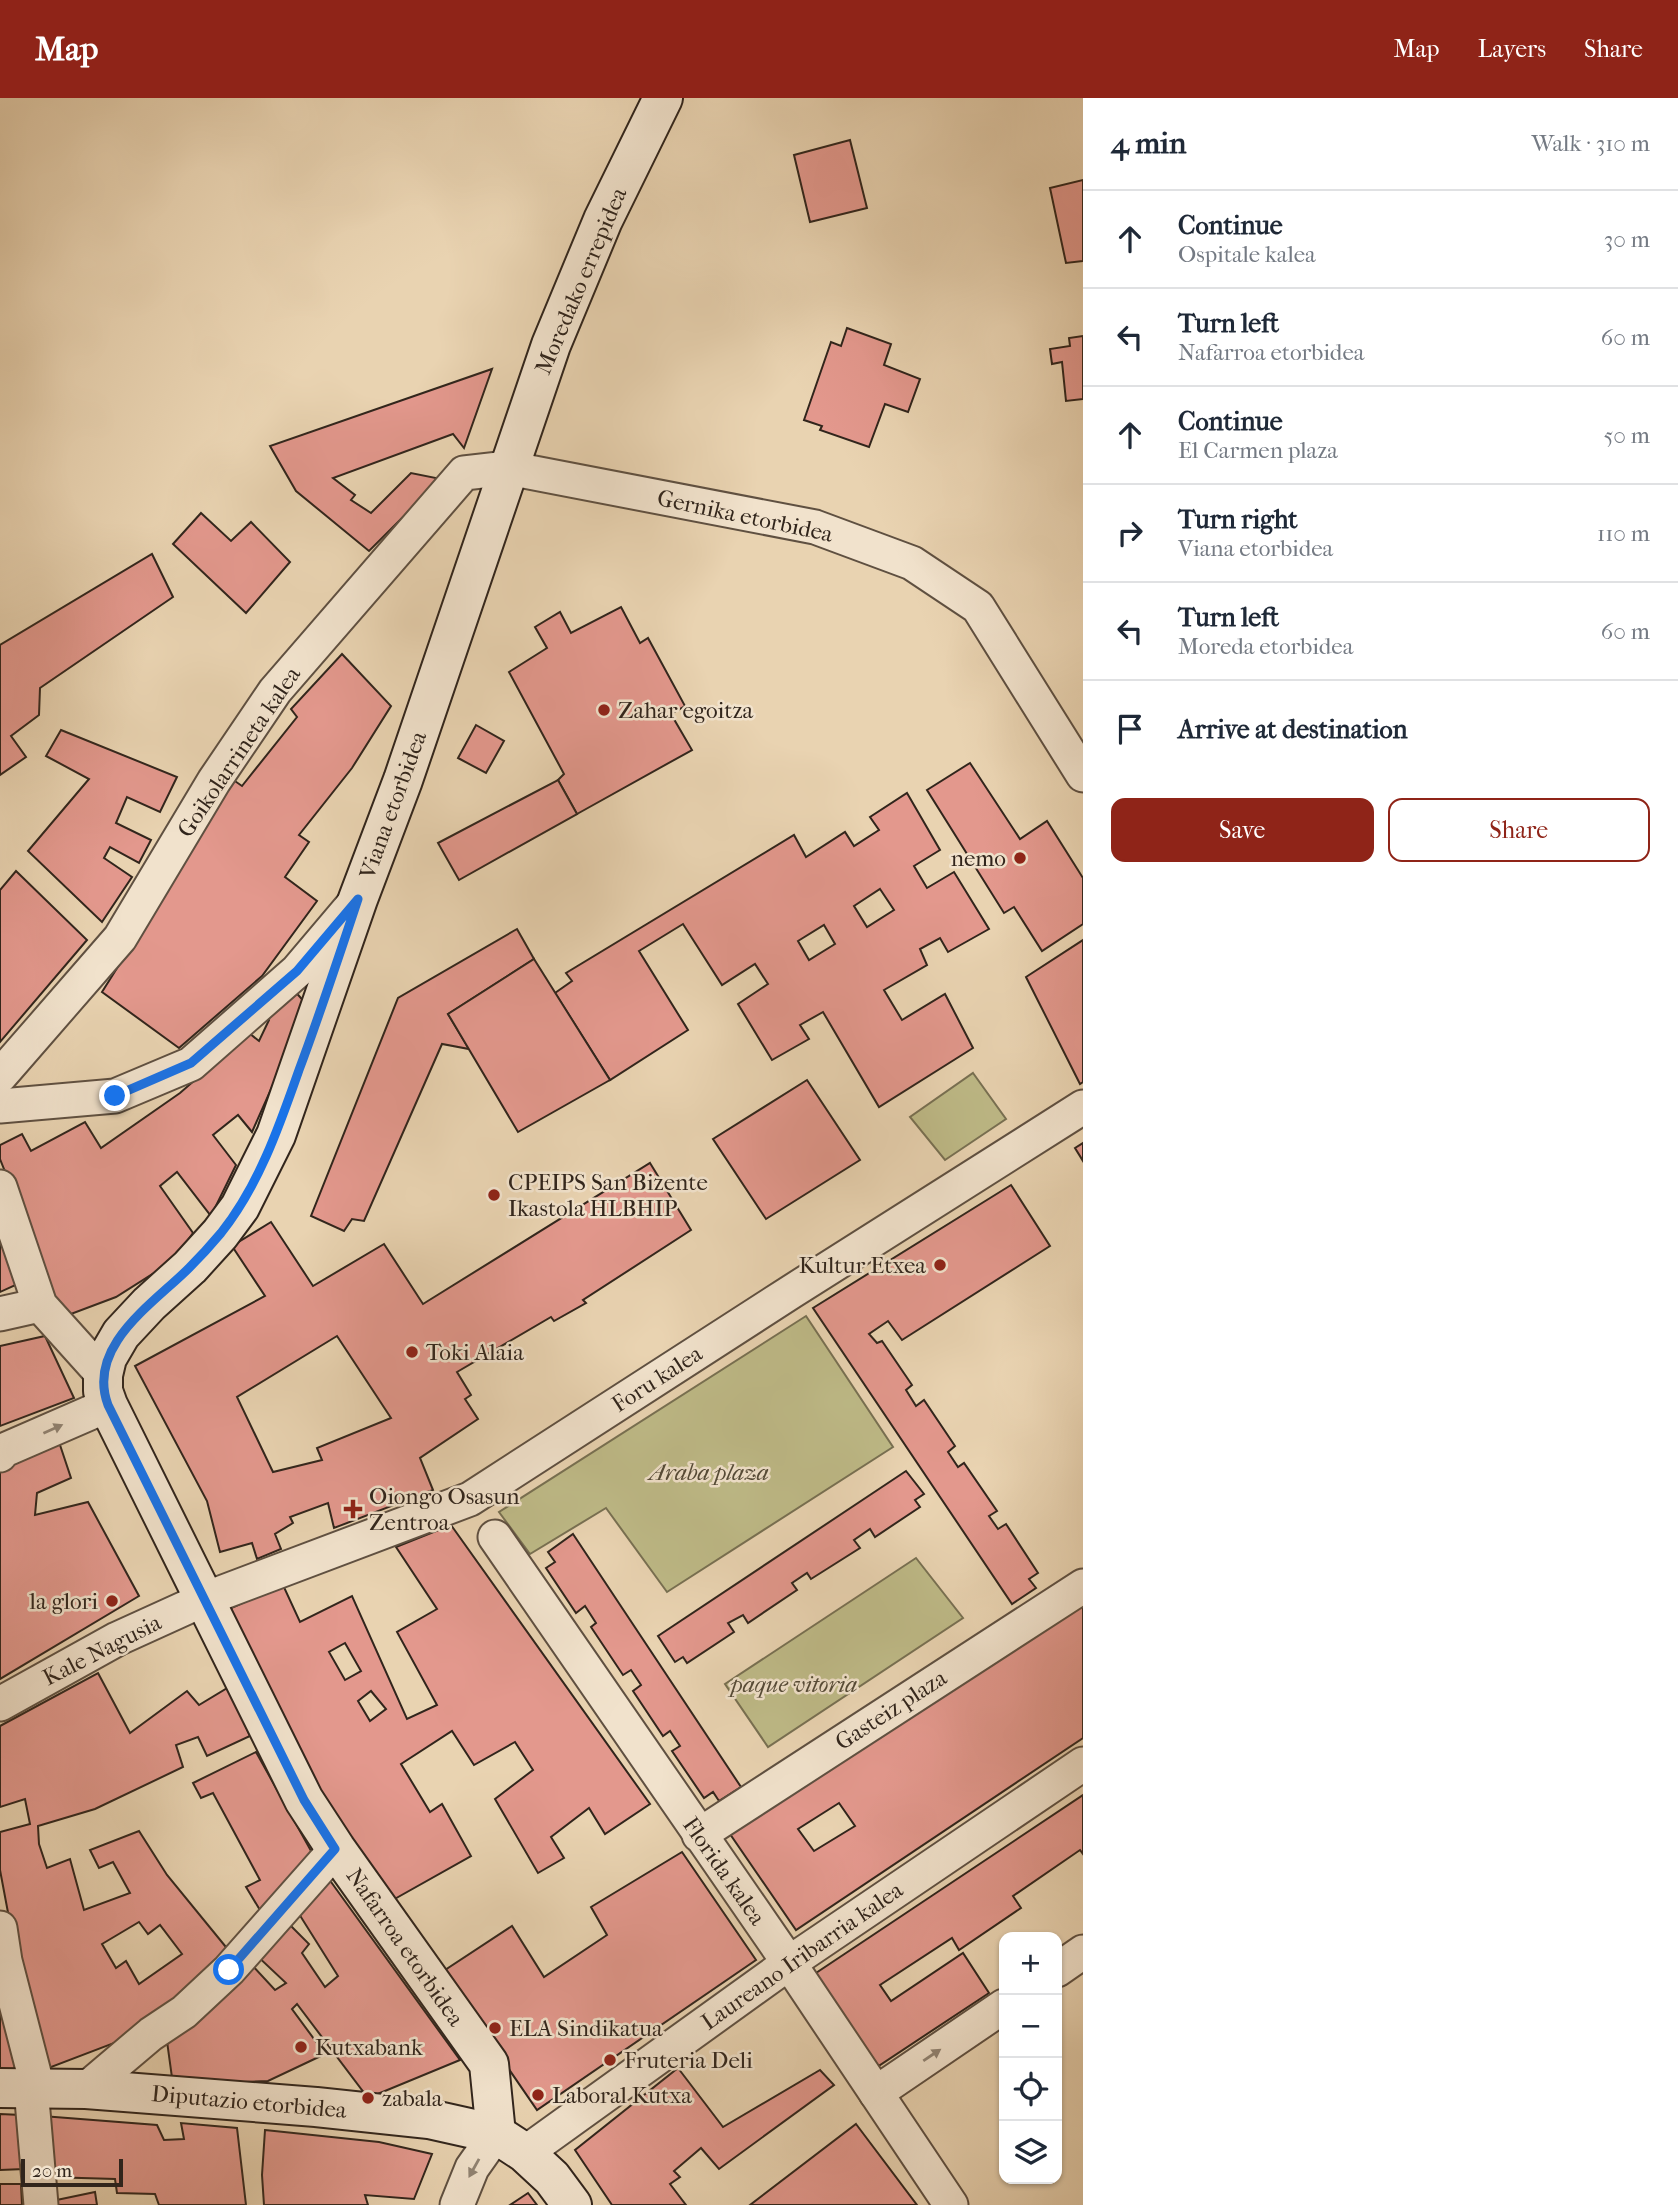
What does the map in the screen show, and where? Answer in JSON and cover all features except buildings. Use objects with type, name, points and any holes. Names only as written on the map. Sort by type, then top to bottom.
[{"type":"street","name":"Moredako errepidea","points":[[508,468],[551,345],[603,220],[663,98]]},
{"type":"street","name":"Gernika etorbidea","points":[[508,468],[815,527],[912,563],[978,607],[1083,775]]},
{"type":"street","name":"Viana etorbidea","points":[[105,1390],[107,1357],[121,1334],[190,1267],[240,1207],[276,1135],[358,899],[403,780],[508,468]]},
{"type":"street","name":"Goikolarrineta kalea","points":[[0,1076],[120,938],[214,780],[275,691],[464,473],[508,468]]},
{"type":"street","points":[[0,1106],[115,1096],[191,1063],[297,971],[358,899]]},
{"type":"street","name":"Foru kalea","points":[[205,1599],[470,1499],[1083,1107]]},
{"type":"street","points":[[0,1188],[40,1305],[105,1390],[2,1451],[0,1455]]},
{"type":"street","points":[[0,1314],[40,1305]]},
{"type":"street","name":"Nafarroa etorbidea","points":[[105,1390],[304,1800],[335,1849],[489,2064],[510,2143]]},
{"type":"street","name":"Florida kalea","points":[[495,1537],[789,1963],[951,2205]]},
{"type":"street","name":"Gasteiz plaza","points":[[699,1835],[1083,1586]]},
{"type":"street","name":"Kale Nagusia","points":[[0,1704],[117,1639],[205,1599]]},
{"type":"street","name":"Laureano Iribarria kalea","points":[[457,2205],[472,2168],[789,1963],[1083,1764]]},
{"type":"street","points":[[86,2089],[151,2034],[184,2012],[229,1970],[335,1849]]},
{"type":"street","points":[[0,1928],[3,1961],[34,2073],[15,2088],[41,2205]]},
{"type":"street","points":[[1062,1967],[1083,1952]]},
{"type":"street","points":[[876,2093],[999,2009]]},
{"type":"street","name":"Diputazio etorbidea","points":[[15,2088],[86,2089],[316,2107],[429,2119],[510,2143]]},
{"type":"street","points":[[510,2143],[552,2178],[572,2205]]},
{"type":"green space","points":[[973,1073],[1006,1119],[945,1160],[910,1117]]},
{"type":"green space","name":"Araba plaza","points":[[806,1316],[893,1447],[667,1592],[606,1508],[530,1554],[499,1512]]},
{"type":"green space","name":"paque vitoria","points":[[916,1558],[963,1618],[768,1747],[725,1684]]},
{"type":"place","name":"Zahar egoitza","points":[[604,710]]},
{"type":"place","name":"nemo","points":[[1020,858]]},
{"type":"place","name":"CPEIPS San Bizente Ikastola HLBHIP","points":[[494,1195]]},
{"type":"place","name":"Kultur Etxea","points":[[940,1265]]},
{"type":"place","name":"Toki Alaia","points":[[412,1352]]},
{"type":"place","name":"Oiongo Osasun Zentroa","points":[[353,1509]]},
{"type":"place","name":"la glori","points":[[112,1601]]},
{"type":"place","name":"ELA Sindikatua","points":[[495,2028]]},
{"type":"place","name":"Kutxabank","points":[[301,2047]]},
{"type":"place","name":"Fruteria Deli","points":[[610,2060]]},
{"type":"place","name":"Laboral Kutxa","points":[[538,2095]]},
{"type":"place","name":"zabala","points":[[368,2098]]},
{"type":"route","points":[[115,1096],[191,1063],[297,971],[358,899],[276,1135],[240,1207],[190,1267],[121,1334],[107,1357],[103,1375],[103,1391],[108,1405],[304,1800],[335,1849],[229,1970]]}]
